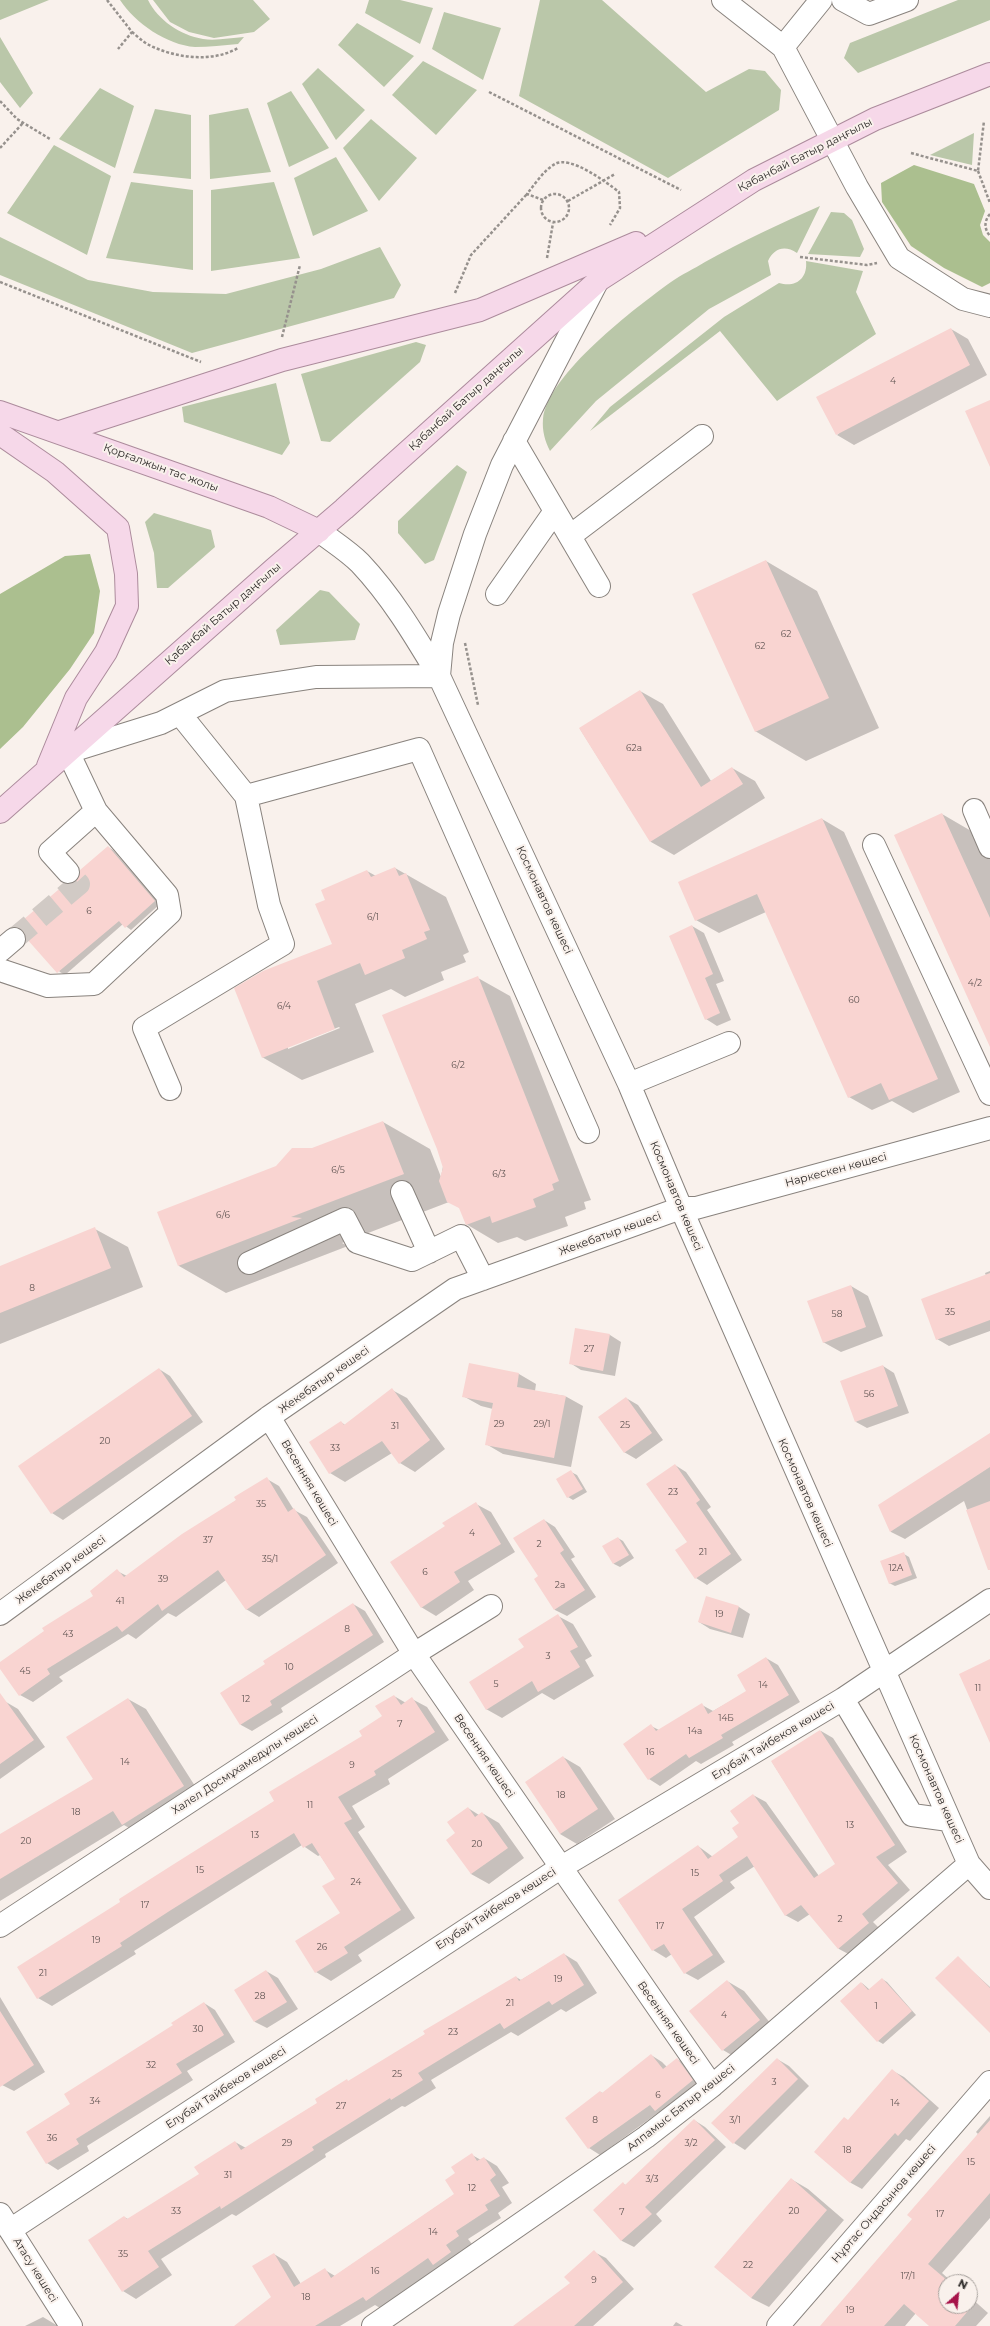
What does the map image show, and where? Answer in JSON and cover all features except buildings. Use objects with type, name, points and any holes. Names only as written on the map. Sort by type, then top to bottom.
[{"type":"main road","name":"Қабанбай Батыр даңғылы","points":[[0,812],[319,531],[599,280],[754,180],[875,119],[990,74]]},
{"type":"main road","points":[[60,432],[282,360],[480,310],[693,219]]},
{"type":"main road","name":"Қорғалжын тас жолы","points":[[0,412],[269,507],[319,531]]},
{"type":"main road","points":[[0,434],[55,472],[118,528],[126,574],[127,606],[106,652],[76,698],[46,771]]},
{"type":"street","points":[[723,0],[783,47],[899,258],[963,298],[990,306]]},
{"type":"street","points":[[783,47],[821,0]]},
{"type":"street","points":[[843,0],[869,14],[907,0]]},
{"type":"street","points":[[0,970],[48,986],[94,984],[170,913],[167,895],[96,811],[68,752],[161,723],[225,691],[316,677],[439,676],[442,643],[449,614],[475,534],[502,465],[599,280]]},
{"type":"street","points":[[570,536],[702,436]]},
{"type":"street","points":[[514,441],[598,586]]},
{"type":"street","points":[[497,594],[555,511]]},
{"type":"street","name":"Космонавтов көшесі","points":[[319,531],[359,562],[382,589],[408,622],[439,676],[629,1084],[681,1208],[969,1864],[990,1888]]},
{"type":"street","points":[[170,1090],[144,1028],[284,944],[270,904],[246,796],[180,714]]},
{"type":"street","points":[[246,796],[418,749],[588,1132]]},
{"type":"street","points":[[974,810],[990,847]]},
{"type":"street","points":[[68,872],[50,852],[96,811]]},
{"type":"street","points":[[874,846],[990,1094]]},
{"type":"street","points":[[629,1084],[729,1043]]},
{"type":"street","name":"Наркескен көшесі","points":[[681,1208],[696,1208],[990,1128]]},
{"type":"street","points":[[402,1192],[429,1252]]},
{"type":"street","name":"Жекебатыр көшесі","points":[[0,1614],[269,1418],[455,1289],[681,1208]]},
{"type":"street","points":[[249,1263],[345,1220],[357,1242],[412,1260],[461,1236],[483,1279]]},
{"type":"street","name":"Весенняя көшесі","points":[[269,1418],[414,1654],[560,1868],[712,2086]]},
{"type":"street","name":"Елубай Тайбеков көшесі","points":[[5,2222],[560,1868],[843,1698],[990,1600]]},
{"type":"street","name":"Халел Досмұхамедұлы көшесі","points":[[0,1926],[414,1654],[490,1606]]},
{"type":"street","points":[[843,1698],[912,1815],[950,1820]]},
{"type":"street","name":"Алпамыс Батыр көшесі","points":[[373,2326],[646,2137],[712,2086],[969,1864]]},
{"type":"street","name":"Нұртас Оңдасынов көшесі","points":[[778,2326],[990,2082]]},
{"type":"street","name":"Атасу көшесі","points":[[5,2222],[71,2326]]},
{"type":"path","points":[[107,0],[132,32],[148,45],[173,55],[202,57],[229,53],[238,48]]},
{"type":"path","points":[[118,49],[132,32]]},
{"type":"path","points":[[489,92],[681,190]]},
{"type":"path","points":[[0,101],[23,123],[50,139]]},
{"type":"path","points":[[984,121],[978,171],[990,203]]},
{"type":"path","points":[[0,148],[23,123]]},
{"type":"path","points":[[911,153],[978,171]]},
{"type":"path","points":[[455,293],[471,255],[557,163],[566,162],[574,164],[603,180],[619,192],[620,208],[610,225]]},
{"type":"path","points":[[568,201],[615,174]]},
{"type":"path","points":[[527,194],[543,200]]},
{"type":"path","points":[[557,194],[568,201],[570,211],[568,216],[560,222],[553,223],[543,216],[541,207],[543,200],[548,196],[557,194]]},
{"type":"path","points":[[990,214],[985,227],[990,236]]},
{"type":"path","points":[[547,261],[553,223]]},
{"type":"path","points":[[281,341],[300,265]]},
{"type":"path","points":[[0,282],[204,363]]},
{"type":"green space","points":[[0,0],[49,0],[0,20]]},
{"type":"green space","points":[[120,0],[148,0],[158,14],[171,26],[194,37],[213,40],[244,37],[238,44],[200,47],[184,45],[163,37],[143,24],[126,9]]},
{"type":"green space","points":[[153,0],[253,0],[270,19],[254,32],[214,38],[189,32],[170,22]]},
{"type":"green space","points":[[369,0],[400,0],[433,8],[420,44],[365,13]]},
{"type":"green space","points":[[540,0],[602,0],[706,92],[749,69],[765,71],[781,90],[779,110],[668,178],[519,96]]},
{"type":"green space","points":[[958,0],[990,0],[990,20],[858,73],[844,58],[850,43]]},
{"type":"green space","points":[[444,12],[501,28],[483,80],[432,49]]},
{"type":"green space","points":[[357,23],[414,56],[384,87],[338,45]]},
{"type":"green space","points":[[0,37],[33,93],[20,108],[0,82]]},
{"type":"green space","points":[[423,61],[477,90],[436,135],[392,95]]},
{"type":"green space","points":[[318,68],[365,110],[336,140],[302,84]]},
{"type":"green space","points":[[100,88],[134,106],[115,168],[59,139]]},
{"type":"green space","points":[[291,91],[329,148],[289,167],[267,103]]},
{"type":"green space","points":[[248,108],[271,172],[210,179],[209,115]]},
{"type":"green space","points":[[155,109],[191,115],[191,179],[133,173]]},
{"type":"green space","points":[[371,119],[417,158],[379,201],[343,148]]},
{"type":"green space","points":[[974,133],[972,165],[930,155]]},
{"type":"green space","points":[[54,145],[111,176],[87,255],[7,213]]},
{"type":"green space","points":[[336,157],[368,211],[313,236],[294,178]]},
{"type":"green space","points":[[914,165],[974,184],[985,211],[980,225],[983,235],[990,242],[990,283],[982,287],[944,268],[911,246],[882,202],[881,183]]},
{"type":"green space","points":[[131,182],[193,190],[193,270],[106,258]]},
{"type":"green space","points":[[274,182],[300,258],[211,271],[211,190]]},
{"type":"green space","points":[[820,206],[797,253],[788,249],[780,249],[773,253],[768,261],[771,275],[709,309],[596,401],[550,451],[544,436],[543,428],[543,419],[548,401],[560,382],[595,343],[679,276],[719,254]]},
{"type":"green space","points":[[831,212],[844,213],[852,220],[864,249],[860,257],[808,254]]},
{"type":"green space","points":[[0,237],[88,280],[153,292],[226,294],[321,269],[380,247],[401,285],[394,298],[192,353],[0,275]]},
{"type":"green space","points":[[806,261],[863,271],[856,292],[876,334],[777,401],[720,331],[590,431],[610,407],[724,317],[779,283],[790,284],[799,281],[805,273]]},
{"type":"green space","points":[[416,342],[426,345],[420,362],[330,442],[321,441],[301,374]]},
{"type":"green space","points":[[276,383],[290,443],[282,455],[184,422],[182,407]]},
{"type":"green space","points":[[457,465],[467,472],[434,560],[425,564],[398,533],[398,521]]},
{"type":"green space","points":[[154,513],[211,530],[215,547],[168,588],[157,588],[154,553],[145,522]]},
{"type":"green space","points":[[90,554],[100,591],[94,633],[70,669],[23,727],[0,749],[0,594],[65,556]]},
{"type":"green space","points":[[320,590],[329,592],[360,624],[355,640],[280,645],[276,630]]},
{"type":"tunnel","points":[[14,939],[79,884],[68,872]]}]
